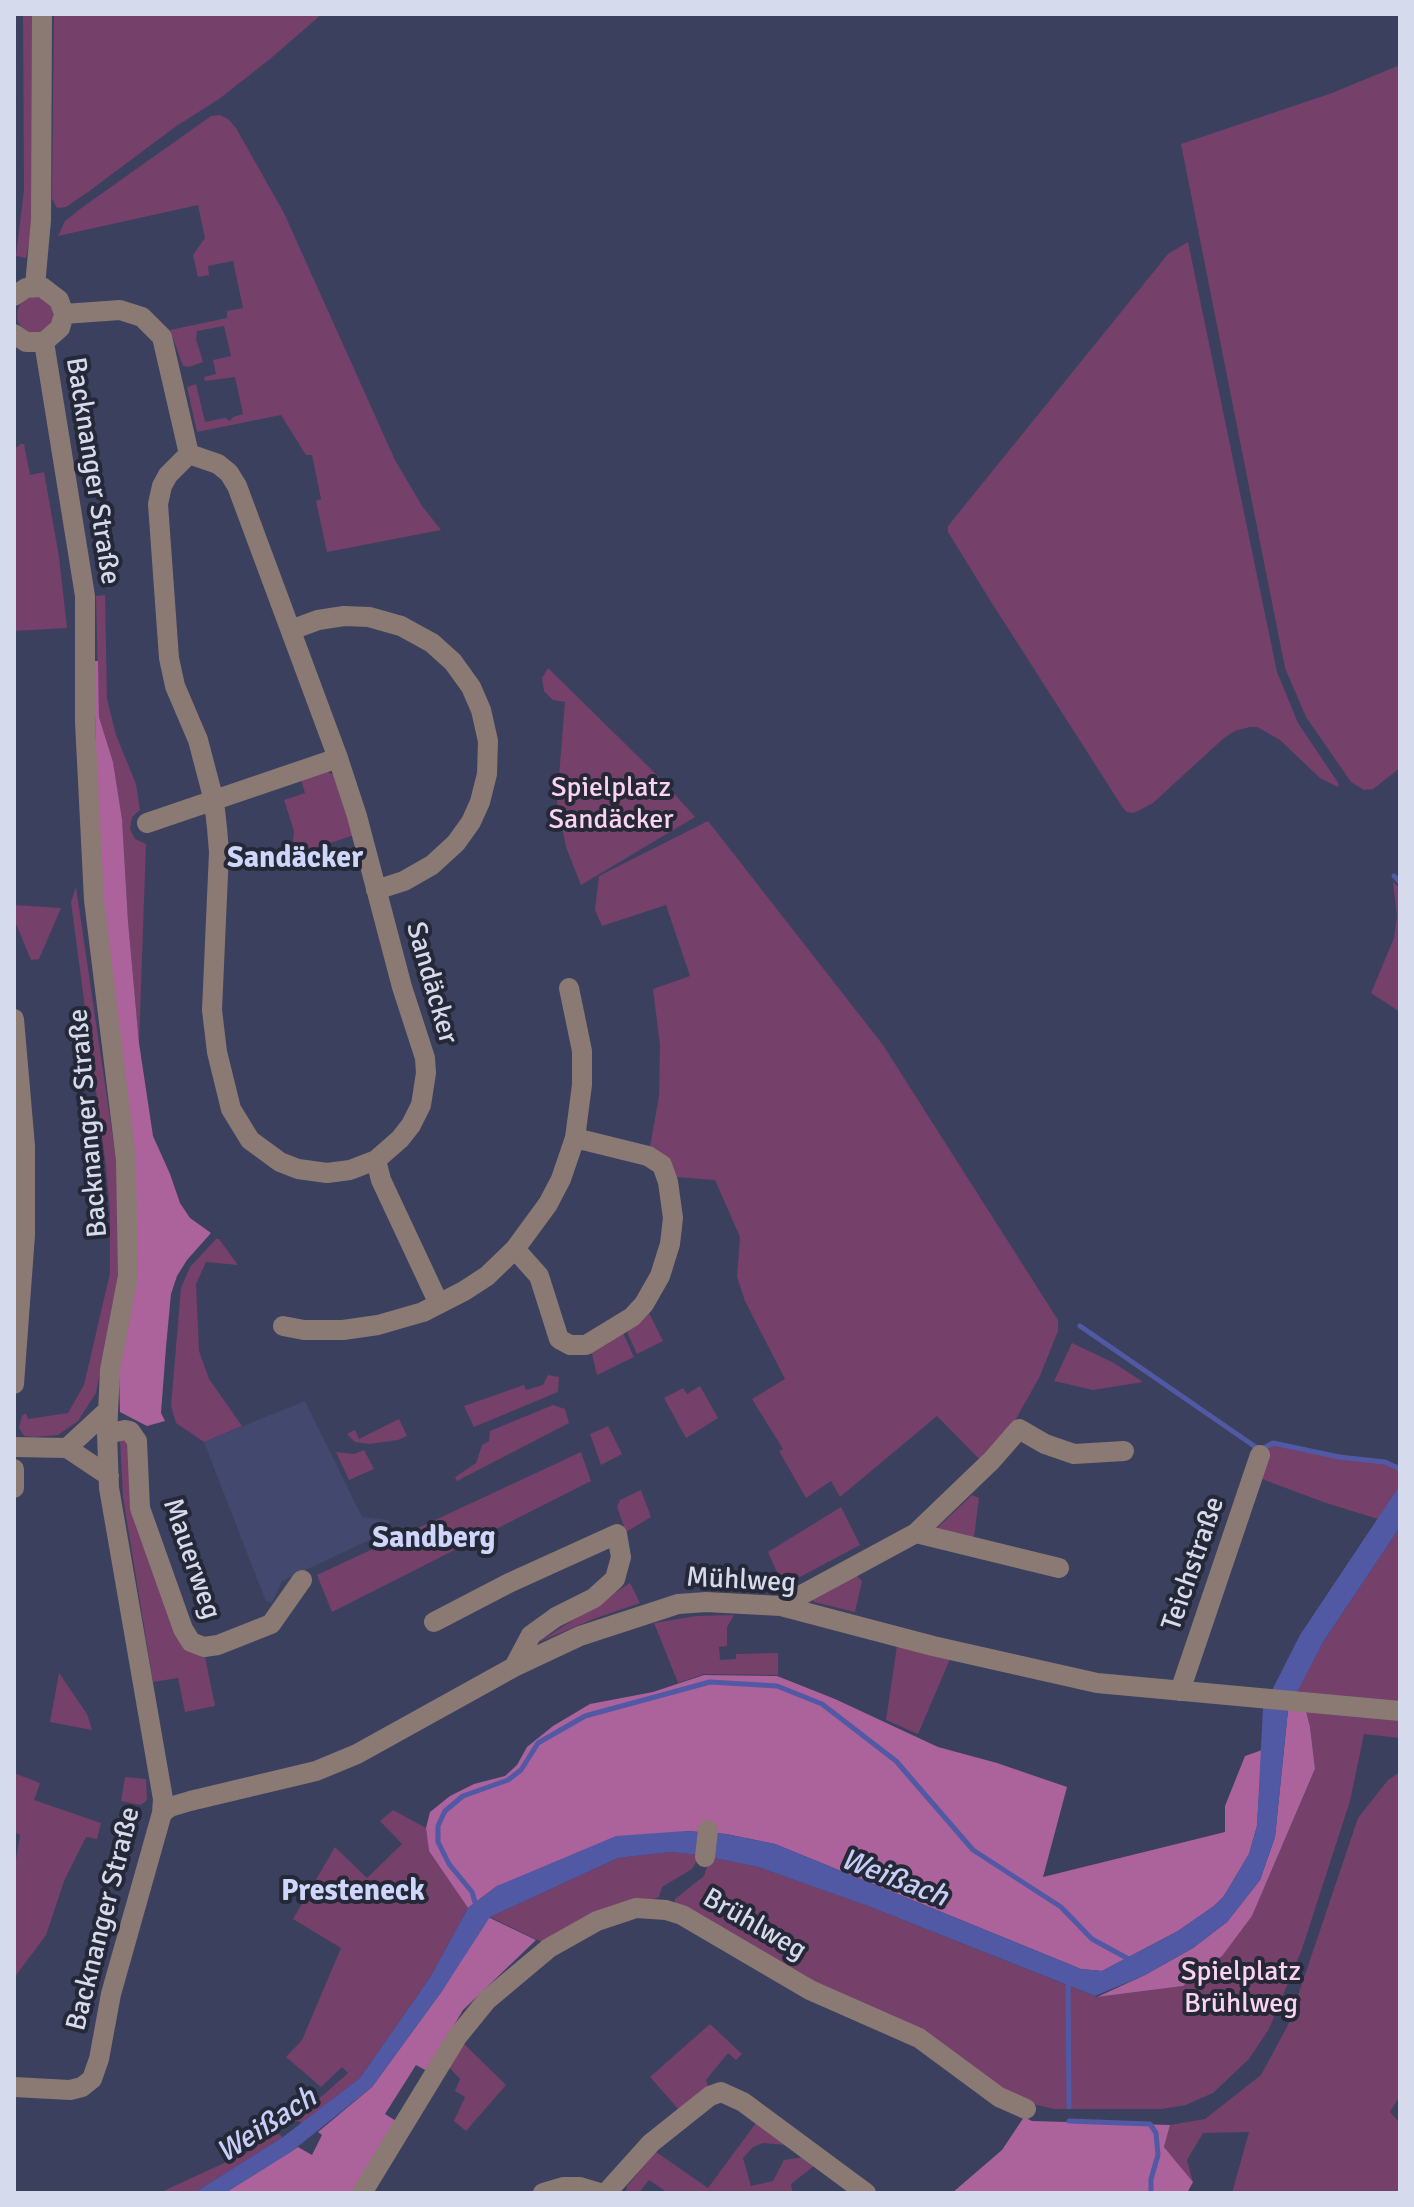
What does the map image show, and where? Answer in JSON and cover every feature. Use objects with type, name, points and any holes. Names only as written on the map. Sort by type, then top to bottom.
[{"type":"street","points":[[35,286],[41,220],[42,14]]},
{"type":"street","points":[[14,296],[35,286],[55,294],[64,314],[56,334],[44,342],[26,342],[14,334]]},
{"type":"street","points":[[64,314],[120,310],[142,317],[158,330],[167,348],[189,454]]},
{"type":"street","name":"Backnanger Straße","points":[[14,2087],[70,2090],[82,2087],[92,2079],[99,2059],[111,1994],[162,1813],[163,1799],[142,1688],[109,1476],[107,1411],[110,1370],[128,1276],[127,1172],[94,900],[85,722],[85,596],[44,342]]},
{"type":"street","name":"Sandäcker","points":[[189,454],[218,464],[229,473],[237,486],[338,758],[425,1058],[421,1105],[411,1125],[376,1160],[338,1173],[298,1169],[280,1162],[250,1140],[231,1109],[217,1052],[212,1010],[219,852],[214,801],[198,740],[175,686],[165,626],[158,504],[168,475],[189,454]]},
{"type":"street","points":[[291,630],[318,620],[344,616],[369,617],[401,626],[430,641],[452,660],[469,684],[481,710],[487,735],[488,770],[471,822],[451,848],[427,869],[376,890]]},
{"type":"street","points":[[147,823],[338,758]]},
{"type":"street","points":[[283,1326],[325,1331],[354,1329],[401,1319],[464,1291],[487,1276],[515,1249],[548,1204],[561,1179],[575,1138],[582,1085],[582,1051],[569,988]]},
{"type":"street","points":[[14,1019],[25,1193],[14,1384]]},
{"type":"street","points":[[515,1249],[539,1276],[559,1339],[570,1345],[586,1345],[632,1317],[664,1269],[672,1230],[672,1201],[662,1165],[648,1156],[575,1138]]},
{"type":"street","points":[[376,1160],[381,1180],[439,1304]]},
{"type":"street","points":[[67,1448],[107,1411]]},
{"type":"street","points":[[781,1606],[916,1533],[992,1460],[1019,1429],[1045,1444],[1074,1454],[1100,1450],[1124,1451]]},
{"type":"street","name":"Mauerweg","points":[[107,1434],[130,1431],[137,1441],[140,1508],[183,1629],[191,1642],[204,1647],[218,1645],[271,1624],[302,1580]]},
{"type":"street","points":[[14,1447],[67,1448],[109,1476]]},
{"type":"street","name":"Teichstraße","points":[[1180,1691],[1260,1455]]},
{"type":"street","points":[[14,1469],[14,1488]]},
{"type":"street","points":[[916,1533],[1059,1568]]},
{"type":"street","points":[[434,1622],[509,1583],[617,1534],[621,1557],[615,1579],[594,1598],[556,1617],[531,1635],[514,1667]]},
{"type":"street","name":"Mühlweg","points":[[162,1813],[190,1801],[295,1777],[357,1754],[514,1667],[580,1636],[678,1604],[706,1602],[781,1606],[933,1646],[1097,1683],[1400,1711]]},
{"type":"street","points":[[705,1857],[708,1830]]},
{"type":"street","name":"Brühlweg","points":[[362,2193],[457,2037],[487,2000],[549,1948],[597,1921],[636,1908],[666,1910],[682,1915],[810,1990],[919,2038],[999,2097],[1026,2109]]},
{"type":"street","points":[[606,2193],[651,2143],[715,2092],[743,2102],[866,2193]]},
{"type":"street","points":[[543,2193],[563,2187],[580,2187],[600,2193]]},
{"type":"shaded area","points":[[94,661],[98,661],[99,717],[113,762],[122,819],[139,1043],[153,1136],[180,1203],[190,1218],[211,1233],[187,1260],[171,1294],[161,1413],[165,1421],[147,1426],[120,1412],[119,1372],[137,1270],[98,875]]},
{"type":"shaded area","points":[[305,1401],[362,1517],[388,1520],[393,1529],[282,1581],[272,1603],[266,1601],[204,1442]]},
{"type":"shaded area","points":[[704,1675],[777,1676],[938,1747],[1067,1787],[1043,1877],[1225,1832],[1225,1806],[1245,1756],[1262,1750],[1257,1826],[1249,1854],[1224,1896],[1214,1906],[1178,1931],[1102,1971],[1081,1969],[775,1844],[726,1834],[686,1831],[497,1886],[468,1908],[429,1851],[426,1828],[430,1812],[450,1796],[474,1784],[505,1776],[517,1765],[527,1747],[553,1726],[590,1704],[653,1692]]},
{"type":"shaded area","points":[[1288,1710],[1306,1711],[1315,1769],[1252,1916],[1222,1956],[1183,1986],[1097,1997],[1193,1948],[1227,1922],[1260,1880],[1275,1837]]},
{"type":"shaded area","points":[[488,1917],[536,1940],[463,2010],[427,2071],[416,2065],[385,2114],[396,2121],[353,2193],[225,2193],[298,2147],[312,2155],[322,2135],[318,2132],[372,2087],[442,1991]]},
{"type":"shaded area","points":[[1024,2117],[1032,2121],[1170,2125],[1164,2147],[1193,2182],[1187,2193],[952,2193],[1002,2150]]},
{"type":"green space","points":[[23,14],[38,14],[34,218],[26,258],[16,256],[24,190]]},
{"type":"green space","points":[[54,14],[322,14],[219,99],[175,127],[66,207],[57,208],[52,199]]},
{"type":"green space","points":[[1400,65],[1400,768],[1373,789],[1364,790],[1351,782],[1306,717],[1285,668],[1181,144],[1332,93]]},
{"type":"green space","points":[[220,115],[236,128],[284,213],[395,460],[422,506],[441,530],[327,552],[316,501],[321,499],[312,455],[306,455],[281,415],[197,432],[187,387],[196,384],[205,422],[225,418],[230,421],[243,414],[235,377],[205,381],[204,377],[216,374],[213,360],[231,356],[224,326],[197,331],[196,339],[203,362],[189,367],[183,366],[170,330],[227,318],[227,311],[243,308],[233,261],[208,266],[209,275],[198,277],[193,255],[205,238],[198,205],[58,236],[65,221],[80,209],[211,116]]},
{"type":"green space","points":[[1188,242],[1277,672],[1298,723],[1339,784],[1338,787],[1320,778],[1280,740],[1257,727],[1250,727],[1224,738],[1153,803],[1134,813],[1123,808],[988,597],[948,532],[948,526],[1168,254]]},
{"type":"green space","points":[[35,297],[47,303],[53,315],[47,327],[35,333],[23,327],[17,315],[23,303]]},
{"type":"green space","points":[[24,444],[30,475],[44,472],[59,557],[67,628],[14,631],[14,449]]},
{"type":"green space","points":[[105,595],[107,699],[116,735],[136,784],[140,810],[132,817],[130,829],[135,839],[146,844],[139,1043],[122,819],[113,762],[99,717],[96,596]]},
{"type":"green space","name":"Spielplatz Sandäcker","points":[[548,668],[661,779],[695,817],[581,885],[566,847],[557,801],[565,702],[553,700],[544,691],[542,678]]},
{"type":"green space","points":[[326,771],[334,775],[354,835],[292,856],[294,831],[284,800],[305,793],[301,780]]},
{"type":"green space","points":[[708,821],[883,1045],[1058,1320],[1058,1331],[1040,1376],[1012,1426],[981,1461],[937,1416],[840,1497],[831,1481],[806,1498],[779,1451],[783,1449],[752,1399],[785,1379],[745,1301],[737,1277],[740,1237],[715,1180],[676,1177],[650,1147],[659,1096],[660,1045],[653,989],[690,976],[666,905],[602,926],[595,910],[599,876]]},
{"type":"green space","points":[[1393,882],[1400,888],[1400,1012],[1371,993],[1394,938],[1397,915]]},
{"type":"green space","points":[[76,887],[117,1166],[120,1274],[96,1393],[78,1421],[58,1435],[33,1437],[24,1436],[19,1428],[22,1416],[26,1413],[28,1419],[68,1413],[84,1385],[110,1273],[106,1167],[71,902]]},
{"type":"green space","points":[[14,905],[61,908],[39,959],[31,960],[14,919]]},
{"type":"green space","points":[[216,1239],[238,1265],[206,1262],[196,1284],[199,1351],[209,1379],[242,1426],[204,1442],[176,1423],[171,1406],[181,1288],[190,1267]]},
{"type":"green space","points":[[649,1313],[663,1341],[637,1354],[627,1332]]},
{"type":"green space","points":[[623,1333],[634,1357],[597,1375],[591,1350]]},
{"type":"green space","points":[[1072,1343],[1114,1363],[1143,1382],[1093,1390],[1054,1381]]},
{"type":"green space","points":[[548,1375],[559,1377],[558,1392],[474,1427],[464,1406],[524,1385],[526,1390],[543,1385]]},
{"type":"green space","points":[[700,1386],[718,1418],[686,1438],[664,1398],[683,1388],[687,1394]]},
{"type":"green space","points":[[553,1405],[565,1409],[569,1423],[457,1481],[455,1477],[476,1463],[482,1445],[489,1441],[490,1431]]},
{"type":"green space","points":[[399,1419],[407,1436],[398,1440],[369,1444],[355,1442],[347,1434],[355,1430],[359,1439]]},
{"type":"green space","points":[[608,1426],[622,1454],[601,1465],[590,1434]]},
{"type":"green space","points":[[120,1439],[128,1439],[181,1644],[205,1657],[215,1706],[185,1712],[178,1678],[153,1682],[123,1497]]},
{"type":"green space","points":[[1268,1442],[1400,1465],[1400,1485],[1378,1519],[1326,1503],[1262,1479]]},
{"type":"green space","points":[[364,1450],[374,1469],[349,1480],[336,1452],[354,1454]]},
{"type":"green space","points":[[581,1452],[591,1481],[332,1612],[317,1575]]},
{"type":"green space","points":[[641,1490],[651,1517],[626,1532],[617,1507],[620,1500]]},
{"type":"green space","points":[[972,1495],[979,1498],[973,1545],[936,1529]]},
{"type":"green space","points":[[841,1507],[860,1545],[783,1586],[768,1552]]},
{"type":"green space","points":[[1400,1527],[1400,1702],[1296,1693],[1323,1642]]},
{"type":"green space","points":[[856,1575],[862,1581],[855,1612],[814,1602],[813,1600]]},
{"type":"green space","points":[[630,1583],[640,1603],[539,1642]]},
{"type":"green space","points":[[734,1615],[727,1627],[727,1646],[719,1647],[720,1660],[736,1659],[736,1654],[778,1653],[778,1675],[704,1674],[678,1683],[654,1623],[696,1616]]},
{"type":"green space","points":[[897,1646],[950,1659],[918,1734],[886,1720]]},
{"type":"green space","points":[[59,1673],[87,1714],[92,1730],[50,1722]]},
{"type":"green space","name":"Spielplatz Brühlweg","points":[[1306,1711],[1400,1720],[1400,1738],[1364,1734],[1350,1801],[1302,1949],[1269,2029],[1249,2059],[1213,2093],[1186,2105],[1162,2109],[1054,2109],[1028,2103],[856,2004],[674,1907],[675,1899],[704,1876],[710,1857],[758,1867],[868,1906],[1097,1997],[1183,1986],[1222,1955],[1252,1916],[1315,1770]]},
{"type":"green space","points":[[1400,1772],[1400,2096],[1390,2112],[1400,2123],[1400,2193],[1232,2193],[1249,2132],[1203,2133],[1187,2160],[1193,2182],[1164,2147],[1170,2125],[1205,2119],[1261,2075],[1288,2025],[1358,1818],[1388,1780]]},
{"type":"green space","points":[[14,1773],[40,1783],[34,1800],[101,1823],[97,1839],[86,1837],[64,1881],[46,1935],[14,1978],[14,1871],[20,1835],[14,1832]]},
{"type":"green space","points":[[125,1777],[146,1779],[147,1800],[141,1805],[121,1801]]},
{"type":"green space","points":[[393,1810],[426,1828],[429,1851],[468,1908],[431,1976],[360,2078],[302,2123],[295,2120],[348,2073],[342,2067],[321,2087],[286,2057],[302,2040],[341,1948],[293,1919],[335,1847],[367,1878],[402,1844],[380,1821]]},
{"type":"green space","points":[[670,1852],[700,1855],[692,1869],[662,1887],[659,1897],[546,1944],[490,1917],[618,1858]]},
{"type":"green space","points":[[710,2024],[742,2054],[736,2060],[728,2053],[706,2080],[708,2086],[679,2110],[650,2077]]},
{"type":"green space","points":[[462,2042],[506,2085],[466,2131],[454,2121],[465,2097],[455,2091],[460,2079],[448,2066]]},
{"type":"green space","points":[[756,2123],[787,2145],[763,2143],[753,2147],[743,2158],[751,2186],[773,2181],[784,2160],[803,2157],[814,2166],[791,2184],[793,2193],[668,2193],[649,2180],[639,2193],[626,2193],[627,2186],[656,2152],[708,2188]]},
{"type":"green space","points":[[275,2132],[283,2137],[194,2193],[159,2193],[246,2153]]},
{"type":"water","points":[[1400,1485],[1400,1527],[1323,1642],[1288,1710],[1275,1837],[1260,1880],[1227,1922],[1193,1948],[1145,1975],[1095,1996],[868,1906],[758,1867],[670,1852],[618,1858],[490,1917],[442,1991],[372,2087],[291,2152],[225,2193],[194,2193],[283,2137],[360,2078],[431,1976],[468,1908],[497,1886],[616,1836],[686,1831],[726,1834],[775,1844],[1081,1969],[1102,1971],[1178,1931],[1224,1896],[1249,1854],[1257,1826],[1263,1708],[1300,1635]]},
{"type":"waterway","points":[[1394,876],[1400,882]]},
{"type":"waterway","points":[[1080,1326],[1260,1450],[1273,1443],[1339,1457],[1385,1462],[1400,1469]]},
{"type":"waterway","points":[[477,1909],[472,1892],[449,1864],[438,1842],[438,1826],[445,1811],[463,1796],[508,1780],[521,1770],[538,1743],[585,1716],[710,1682],[777,1686],[822,1704],[896,1761],[973,1850],[1061,1907],[1092,1939],[1134,1962]]},
{"type":"waterway","points":[[1068,1980],[1069,2107]]},
{"type":"waterway","points":[[1069,2121],[1150,2124],[1156,2133],[1158,2155],[1151,2179],[1151,2193]]},
{"type":"district","name":"Sandäcker","points":[[295,859]]},
{"type":"district","name":"Sandberg","points":[[434,1539]]},
{"type":"district","name":"Presteneck","points":[[353,1892]]},
{"type":"water label","name":"Weißach","points":[[894,1879]]},
{"type":"water label","name":"Weißach","points":[[267,2126]]}]
